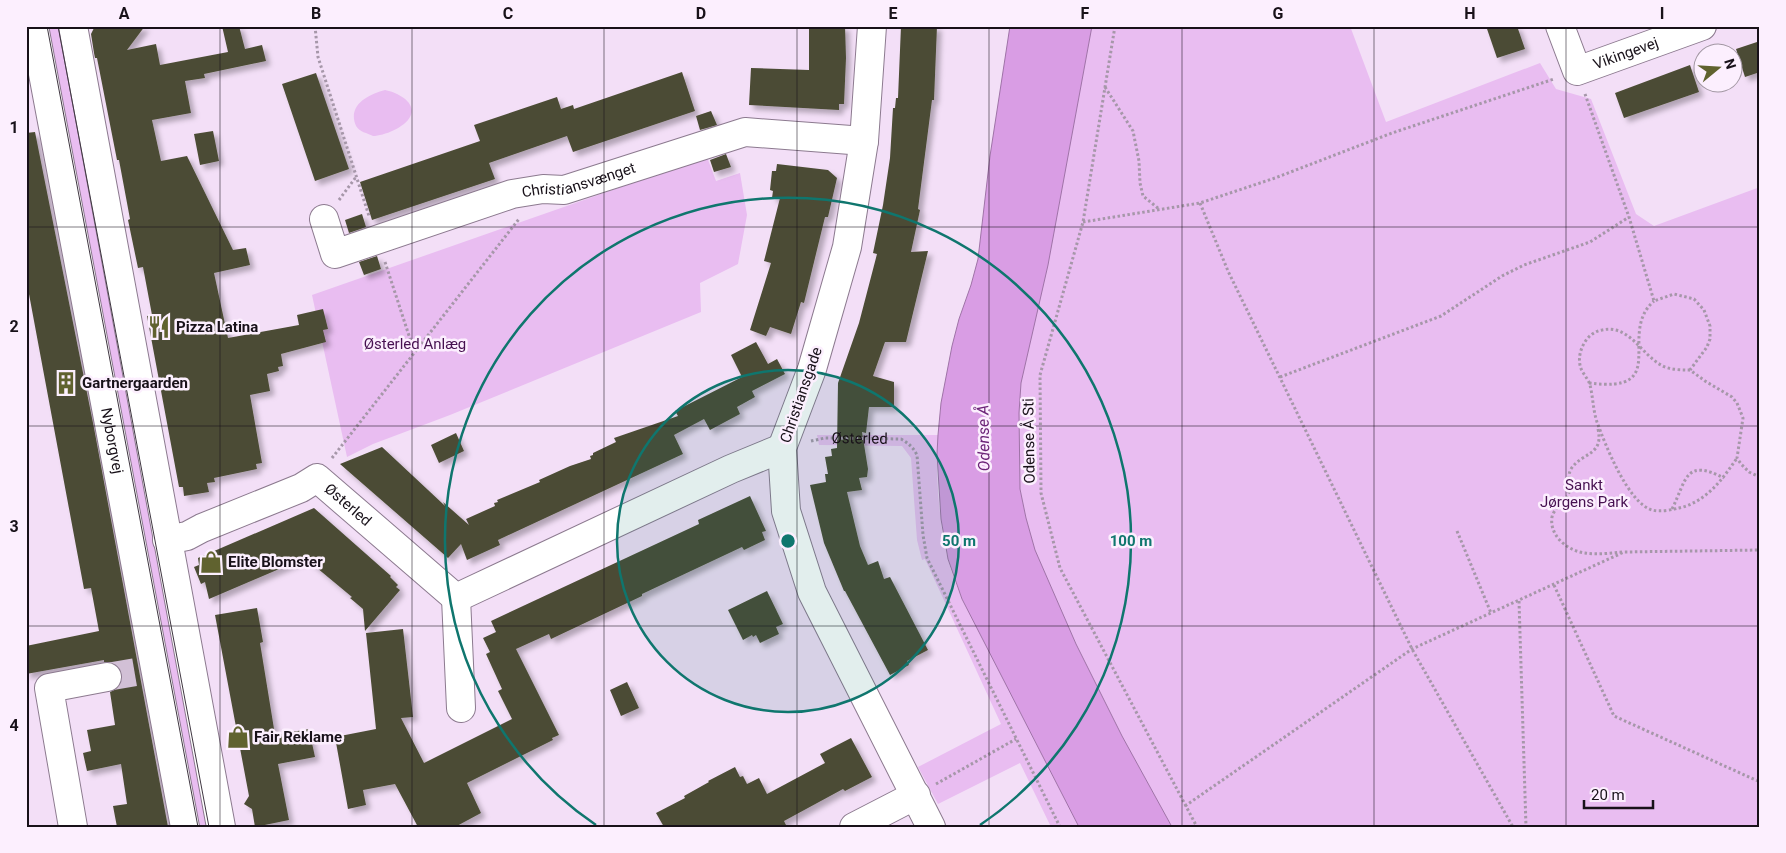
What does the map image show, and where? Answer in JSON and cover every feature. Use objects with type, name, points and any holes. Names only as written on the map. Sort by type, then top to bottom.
[{"type":"street","name":"Nyborgvej","points":[[34,26],[148,670],[185,827]]},
{"type":"street","points":[[72,26],[221,827]]},
{"type":"street","name":"Christiansgade","points":[[872,26],[864,141],[847,247],[812,369],[782,448],[786,511],[812,592],[916,795],[930,827]]},
{"type":"street","points":[[1560,26],[1577,71]]},
{"type":"street","name":"Vikingevej","points":[[1577,71],[1702,26]]},
{"type":"street","name":"Christiansvænget","points":[[324,219],[335,254],[512,194],[543,190],[564,190],[745,132],[864,141]]},
{"type":"street","points":[[461,708],[456,598],[731,469],[782,448]]},
{"type":"street","name":"Østerled","points":[[167,540],[187,536],[202,528],[301,488],[317,478],[456,598]]},
{"type":"street","points":[[73,827],[48,688],[107,677]]},
{"type":"street","points":[[854,827],[916,795]]},
{"type":"path","points":[[315,26],[318,57],[414,352]]},
{"type":"path","name":"Odense Å Sti","points":[[1115,26],[1083,222],[1040,375],[1041,493],[1060,568],[1197,827]]},
{"type":"path","points":[[1083,222],[1200,203],[1275,178],[1392,133],[1577,71],[1629,217],[1654,301]]},
{"type":"path","points":[[1105,87],[1133,131],[1143,196],[1160,210]]},
{"type":"path","points":[[317,478],[543,190]]},
{"type":"path","points":[[1200,203],[1228,271],[1412,650],[1513,827]]},
{"type":"path","points":[[1280,377],[1441,316],[1502,276],[1524,265],[1590,242],[1629,217]]},
{"type":"path","points":[[1589,382],[1608,385],[1622,383],[1636,372],[1638,367],[1640,320],[1647,307],[1654,301],[1674,294],[1694,300],[1704,310],[1710,326],[1710,339],[1707,347],[1690,370]]},
{"type":"path","points":[[1597,421],[1622,478],[1636,499],[1652,510],[1672,510],[1690,506],[1705,496],[1724,478],[1737,458],[1742,418],[1737,403],[1732,397],[1690,370],[1677,370],[1662,366],[1626,334],[1614,330],[1602,330],[1594,333],[1586,340],[1580,353],[1580,366],[1589,382],[1597,421],[1599,443],[1597,448],[1571,469],[1568,478],[1568,495],[1552,516],[1556,534],[1562,543],[1585,553],[1760,550]]},
{"type":"path","name":"Østerled","points":[[782,448],[825,438],[901,439],[914,449],[917,455],[923,535],[927,558],[1060,827]]},
{"type":"path","points":[[1737,458],[1749,472],[1760,477]]},
{"type":"path","points":[[1672,510],[1685,478],[1691,473],[1702,469],[1724,478]]},
{"type":"path","points":[[1458,531],[1491,613]]},
{"type":"path","points":[[1185,806],[1412,650],[1624,552]]},
{"type":"path","points":[[1554,585],[1614,716],[1760,782]]},
{"type":"path","points":[[1519,600],[1526,827]]},
{"type":"path","points":[[916,795],[1016,739]]},
{"type":"green space","points":[[40,26],[66,26],[216,827],[190,827]]},
{"type":"green space","name":"Sankt Jørgens Park","points":[[1092,26],[1350,26],[1386,122],[1540,63],[1556,89],[1591,99],[1636,214],[1654,226],[1760,187],[1760,827],[1172,827],[1122,736],[1076,644],[1035,550],[1020,489],[1019,413],[1021,383]]},
{"type":"green space","points":[[385,90],[400,95],[409,102],[412,112],[404,124],[388,133],[373,136],[358,128],[355,124],[354,113],[359,103]]},
{"type":"green space","name":"Østerled Anlæg","points":[[707,157],[716,181],[740,173],[747,215],[738,264],[700,283],[701,312],[450,415],[373,444],[347,457],[312,295]]},
{"type":"green space","points":[[817,435],[938,435],[937,481],[940,514],[952,574],[962,599],[1079,827],[1051,827],[1020,763],[938,804],[918,767],[1001,724],[925,559],[922,560],[917,540],[911,458],[902,446],[819,445]]},
{"type":"water","name":"Odense Å","points":[[1010,26],[1092,26],[1048,265],[1021,383],[1019,413],[1020,489],[1035,550],[1076,644],[1122,736],[1172,827],[1079,827],[962,599],[948,559],[941,519],[937,454],[941,403],[952,346],[978,259],[990,156]]},
{"type":"building","points":[[95,26],[145,26],[127,50],[156,44],[160,65],[228,52],[222,26],[239,26],[245,49],[262,45],[266,61],[204,74],[205,78],[185,81],[191,113],[152,120],[161,161],[187,156],[233,250],[246,248],[250,265],[214,273],[228,338],[299,325],[297,315],[323,309],[328,329],[323,330],[326,342],[281,354],[283,366],[278,367],[279,371],[267,374],[270,391],[250,395],[262,463],[256,464],[257,469],[214,478],[215,482],[207,483],[209,492],[184,496],[183,487],[179,487],[147,316],[152,315],[143,267],[138,268],[128,220],[130,219],[119,160],[117,160],[97,58],[95,58],[94,53],[91,34]]},
{"type":"building","points":[[809,26],[845,26],[844,104],[839,104],[839,110],[749,105],[751,68],[809,70]]},
{"type":"building","points":[[901,26],[937,26],[934,100],[932,100],[918,209],[920,210],[911,252],[928,251],[906,342],[885,342],[873,376],[894,382],[894,407],[869,407],[866,433],[862,432],[868,469],[867,477],[859,478],[862,490],[847,492],[860,546],[868,565],[878,561],[884,579],[890,577],[928,650],[907,661],[909,665],[890,675],[844,591],[824,543],[810,485],[826,482],[825,474],[828,474],[825,457],[832,456],[831,449],[837,448],[838,383],[859,323],[877,254],[873,253],[890,158],[893,108],[895,108],[896,98],[898,98]]},
{"type":"building","points":[[1486,26],[1517,26],[1525,49],[1497,58]]},
{"type":"building","points":[[1760,41],[1760,72],[1745,77],[1744,74],[1744,46]]},
{"type":"building","points":[[1690,65],[1694,77],[1694,92],[1699,92],[1624,118],[1615,93]]},
{"type":"building","points":[[682,72],[695,111],[573,152],[567,136],[489,163],[495,179],[372,220],[360,182],[480,141],[474,125],[557,97],[561,109],[573,105],[574,109]]},
{"type":"building","points":[[316,73],[349,169],[315,181],[282,84]]},
{"type":"building","points":[[711,111],[717,125],[700,130],[696,116]]},
{"type":"building","points":[[213,131],[219,161],[200,165],[194,134]]},
{"type":"building","points":[[35,132],[94,428],[168,827],[117,827],[113,806],[127,804],[121,764],[87,771],[83,753],[91,751],[87,730],[115,725],[110,692],[118,688],[122,682],[122,674],[118,666],[113,662],[104,662],[104,660],[26,674],[26,646],[99,631],[91,588],[84,589],[26,278],[26,133]]},
{"type":"building","points":[[726,154],[731,167],[714,172],[710,160]]},
{"type":"building","points":[[777,164],[828,170],[837,178],[828,217],[825,217],[804,303],[801,302],[791,334],[770,327],[766,336],[750,330],[771,263],[764,261],[780,198],[772,198],[773,191],[770,190],[772,171],[776,171]]},
{"type":"building","points":[[362,214],[366,227],[349,233],[345,220]]},
{"type":"building","points":[[377,256],[381,269],[364,275],[359,262]]},
{"type":"building","points":[[756,342],[768,364],[777,359],[785,374],[752,391],[755,397],[737,407],[740,414],[710,430],[704,419],[674,435],[683,454],[498,540],[500,545],[467,560],[461,544],[448,558],[340,464],[382,447],[445,506],[443,502],[469,525],[466,519],[495,506],[494,503],[498,502],[497,500],[540,482],[539,480],[570,466],[591,459],[590,456],[593,453],[616,442],[614,438],[678,416],[675,411],[742,377],[731,355]]},
{"type":"building","points":[[456,433],[464,451],[439,463],[431,445]]},
{"type":"building","points":[[750,496],[766,531],[762,532],[765,540],[744,550],[742,547],[551,639],[549,634],[516,649],[559,735],[552,738],[553,740],[467,783],[481,813],[455,827],[418,827],[395,784],[363,790],[366,805],[348,809],[335,737],[376,729],[366,633],[403,629],[413,717],[401,718],[424,763],[512,719],[498,691],[502,689],[486,654],[490,652],[483,638],[496,632],[491,621],[699,524],[698,520]]},
{"type":"building","points":[[314,508],[391,576],[398,585],[396,587],[400,590],[365,631],[363,609],[350,598],[352,597],[305,558],[209,599],[205,582],[201,584],[194,567],[199,565],[198,558]]},
{"type":"building","points":[[767,591],[783,624],[776,627],[779,634],[760,643],[756,635],[743,640],[728,610]]},
{"type":"building","points":[[257,608],[263,642],[260,643],[275,735],[309,729],[315,757],[278,764],[289,820],[255,827],[252,809],[244,804],[249,796],[215,615]]},
{"type":"building","points":[[627,682],[639,708],[621,716],[610,690]]},
{"type":"building","points":[[851,738],[872,777],[845,791],[843,789],[784,821],[787,827],[664,827],[656,813],[685,798],[684,796],[708,781],[735,767],[740,777],[743,776],[747,784],[759,778],[767,794],[825,763],[820,754]]},
{"type":"tunnel","points":[[107,677],[142,671]]},
{"type":"tram line","points":[[47,26],[198,827]]},
{"type":"tram line","points":[[58,26],[209,827]]},
{"type":"place","name":"Pizza Latina","points":[[159,327]]},
{"type":"place","name":"Gartnergaarden","points":[[66,383]]},
{"type":"place","name":"Elite Blomster","points":[[211,562]]},
{"type":"place","name":"Fair Reklame","points":[[238,737]]}]
